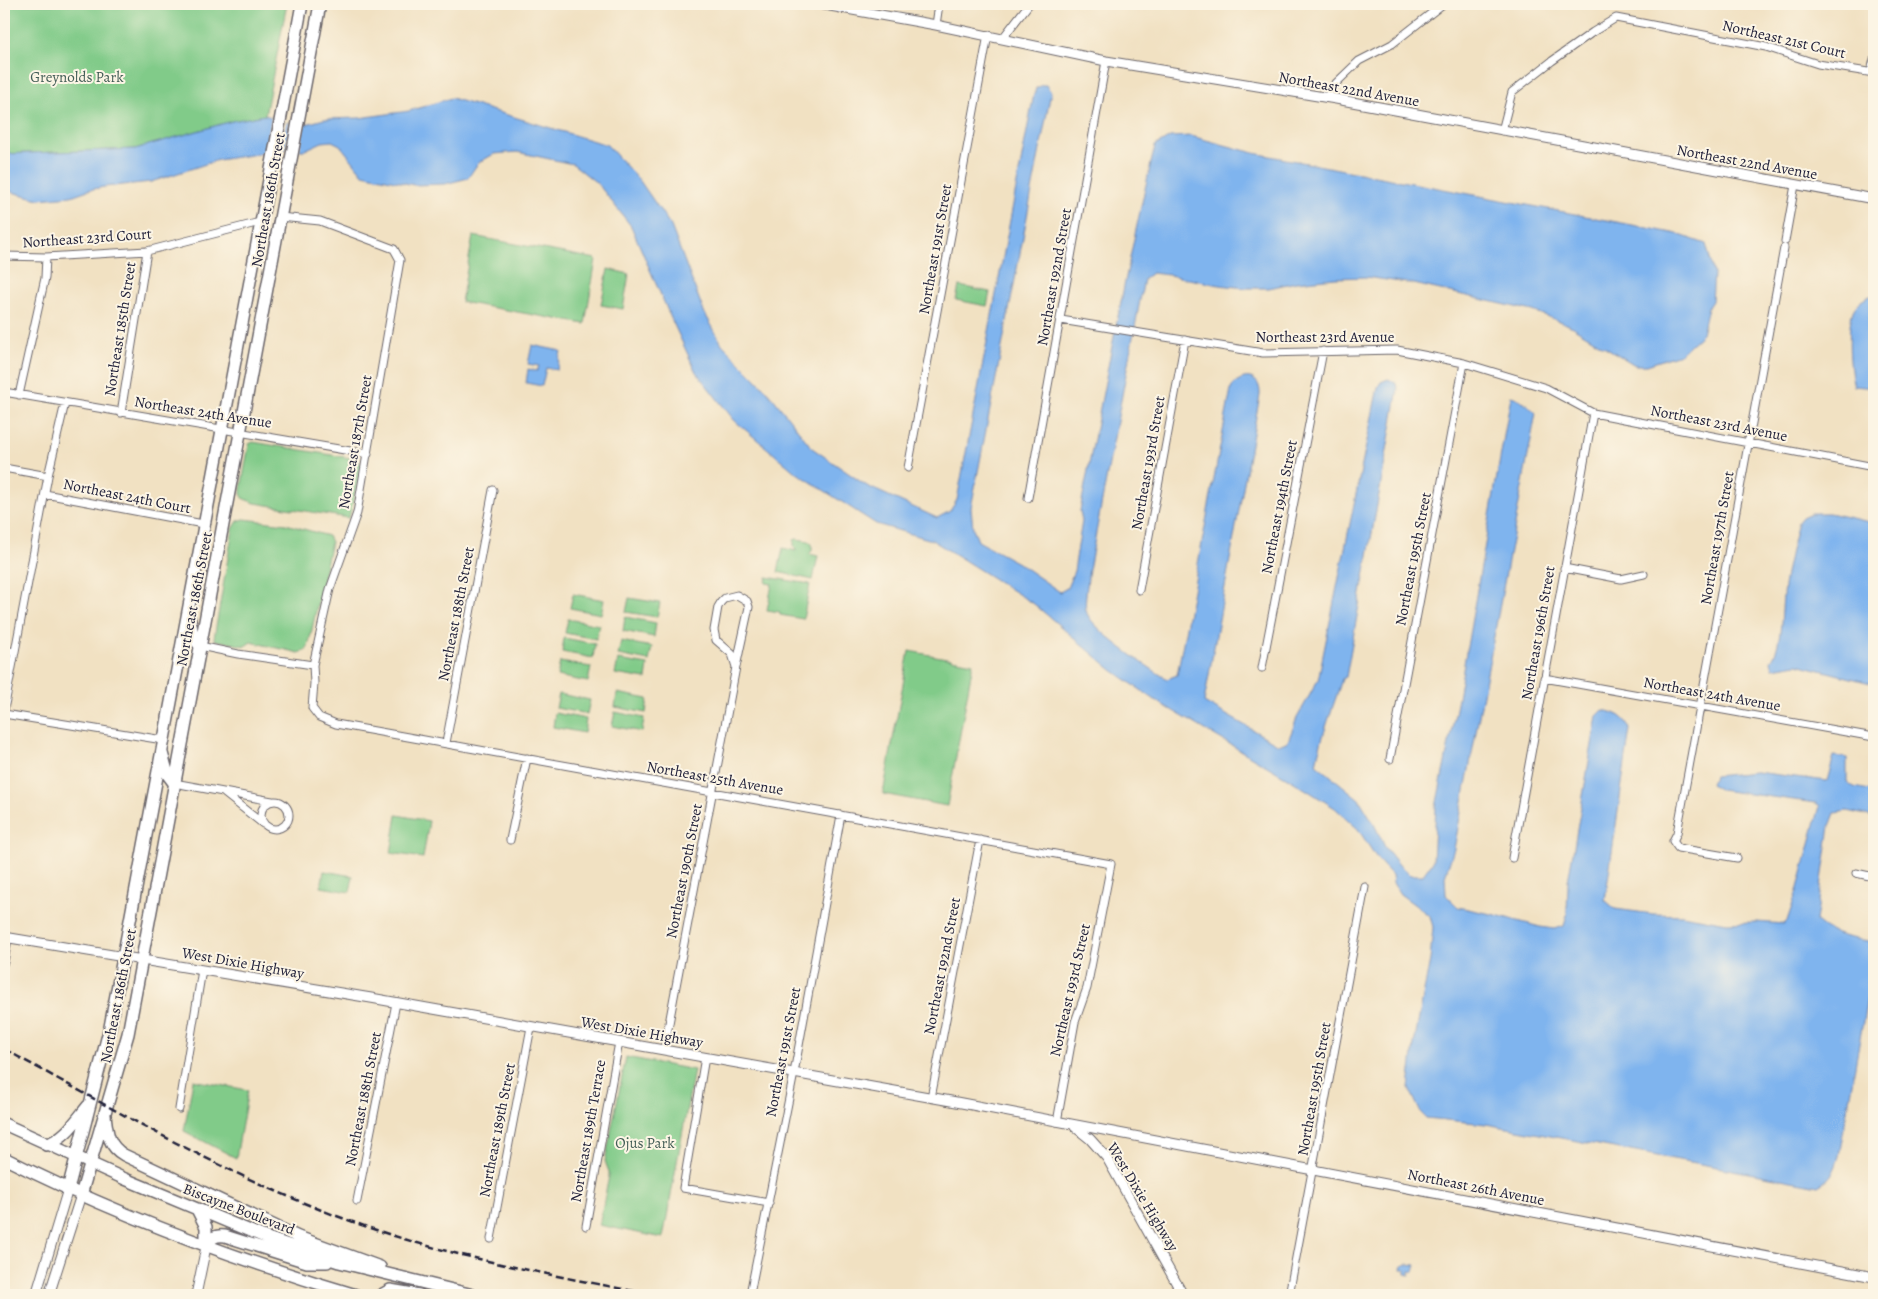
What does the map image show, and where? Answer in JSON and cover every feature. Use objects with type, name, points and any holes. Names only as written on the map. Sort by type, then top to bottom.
[{"type":"main road","name":"Northeast 186th Street","points":[[68,1189],[106,1043],[302,4]]},
{"type":"main road","name":"Northeast 186th Street","points":[[81,1195],[126,1041],[320,4]]},
{"type":"main road","points":[[288,79],[305,82]]},
{"type":"main road","points":[[188,609],[194,639],[200,646]]},
{"type":"main road","points":[[162,744],[168,775],[174,783]]},
{"type":"main road","points":[[46,1145],[66,1134],[90,1103]]},
{"type":"main road","points":[[105,1111],[109,1140],[113,1147],[124,1156],[298,1237],[372,1263],[409,1280]]},
{"type":"main road","name":"Biscayne Boulevard","points":[[4,1124],[89,1164],[267,1238],[339,1262],[473,1295]]},
{"type":"main road","points":[[4,1158],[81,1195],[206,1247],[290,1276],[356,1295]]},
{"type":"main road","points":[[197,1209],[206,1227],[206,1247]]},
{"type":"main road","points":[[206,1247],[211,1238],[225,1236],[307,1262],[339,1262]]},
{"type":"main road","points":[[382,1295],[390,1290],[419,1295]]},
{"type":"street","name":"Northeast 22nd Avenue","points":[[819,4],[936,25],[1106,61],[1326,98],[1795,186],[1874,199]]},
{"type":"street","points":[[936,25],[940,4]]},
{"type":"street","points":[[1002,39],[1028,4]]},
{"type":"street","points":[[1326,98],[1334,85],[1360,60],[1392,44],[1442,4]]},
{"type":"street","name":"Northeast 21st Court","points":[[1502,131],[1512,92],[1560,55],[1616,18],[1766,47],[1818,64],[1873,72]]},
{"type":"street","name":"Northeast 191st Street","points":[[908,468],[988,36]]},
{"type":"street","points":[[1873,72],[1874,60]]},
{"type":"street","name":"Northeast 192nd Street","points":[[1028,498],[1106,61]]},
{"type":"street","name":"Northeast 197th Street","points":[[1737,858],[1678,848],[1673,841],[1677,833],[1795,186]]},
{"type":"street","name":"Northeast 187th Street","points":[[280,218],[320,221],[394,249],[400,260],[357,513],[330,590],[313,665],[312,704],[316,714]]},
{"type":"street","name":"Northeast 23rd Court","points":[[4,256],[46,258],[147,251],[260,222]]},
{"type":"street","name":"Northeast 185th Street","points":[[121,412],[147,251]]},
{"type":"street","points":[[19,395],[45,278],[46,258]]},
{"type":"street","name":"Northeast 23rd Avenue","points":[[1061,320],[1263,353],[1397,350],[1464,363],[1546,388],[1592,413],[1874,467]]},
{"type":"street","name":"Northeast 193rd Street","points":[[1139,590],[1185,340]]},
{"type":"street","name":"Northeast 194th Street","points":[[1262,668],[1323,351]]},
{"type":"street","name":"Northeast 195th Street","points":[[1390,759],[1464,363]]},
{"type":"street","name":"Northeast 24th Avenue","points":[[4,392],[368,454]]},
{"type":"street","points":[[4,710],[48,476],[65,403]]},
{"type":"street","name":"Northeast 196th Street","points":[[1512,858],[1592,413]]},
{"type":"street","name":"Northeast 24th Court","points":[[4,468],[48,476]]},
{"type":"street","name":"Northeast 188th Street","points":[[446,743],[493,490]]},
{"type":"street","name":"Northeast 24th Court","points":[[45,494],[204,524]]},
{"type":"street","points":[[1564,568],[1622,579],[1644,574]]},
{"type":"street","name":"Northeast 190th Street","points":[[664,1050],[749,607],[747,601],[737,596],[725,598],[721,602],[718,607],[714,630],[716,640],[732,654],[736,667]]},
{"type":"street","points":[[200,646],[238,654],[313,665]]},
{"type":"street","points":[[4,650],[14,652]]},
{"type":"street","name":"Northeast 24th Avenue","points":[[1544,678],[1874,737]]},
{"type":"street","points":[[4,714],[162,744]]},
{"type":"street","name":"Northeast 25th Avenue","points":[[316,714],[323,720],[336,724],[1111,864]]},
{"type":"street","points":[[510,840],[527,758]]},
{"type":"street","points":[[174,783],[281,802],[288,808],[288,821],[281,828],[267,827],[224,793]]},
{"type":"street","points":[[264,824],[261,819],[261,810],[268,802],[272,801]]},
{"type":"street","name":"Northeast 191st Street","points":[[750,1294],[794,1073],[841,815]]},
{"type":"street","name":"Northeast 192nd Street","points":[[931,1098],[980,840]]},
{"type":"street","name":"Northeast 193rd Street","points":[[1057,1122],[1075,1022],[1087,988],[1111,864]]},
{"type":"street","points":[[1856,873],[1874,877]]},
{"type":"street","name":"Northeast 195th Street","points":[[1289,1295],[1365,887]]},
{"type":"street","points":[[4,962],[6,937]]},
{"type":"street","name":"West Dixie Highway","points":[[6,937],[664,1050],[1072,1125],[1090,1139],[1109,1162],[1183,1295]]},
{"type":"street","points":[[179,1109],[202,970]]},
{"type":"street","name":"Northeast 188th Street","points":[[357,1201],[396,1003]]},
{"type":"street","name":"Northeast 189th Street","points":[[491,1239],[531,1027]]},
{"type":"street","name":"Northeast 189th Terrace","points":[[586,1226],[618,1042]]},
{"type":"street","points":[[705,1058],[683,1188],[769,1203]]},
{"type":"street","name":"Northeast 26th Avenue","points":[[1072,1125],[1874,1277]]},
{"type":"street","points":[[36,1295],[68,1189]]},
{"type":"street","points":[[48,1295],[81,1195]]},
{"type":"street","points":[[196,1295],[206,1247]]},
{"type":"green space","name":"Greynolds Park","points":[[4,4],[287,4],[265,115],[232,121],[135,149],[4,154]]},
{"type":"green space","points":[[473,236],[596,259],[585,324],[461,302]]},
{"type":"green space","points":[[608,269],[629,274],[623,309],[601,305]]},
{"type":"green space","points":[[959,286],[990,292],[987,306],[956,300]]},
{"type":"green space","points":[[253,442],[356,459],[362,464],[349,518],[255,503],[244,499],[241,489],[249,444]]},
{"type":"green space","points":[[244,519],[286,524],[328,536],[331,542],[309,643],[307,649],[299,653],[251,642],[245,646],[215,640],[214,638],[233,529],[238,521]]},
{"type":"green space","points":[[794,540],[809,541],[812,544],[812,551],[809,554],[818,556],[813,580],[778,572],[783,548],[796,551]]},
{"type":"green space","points":[[767,577],[810,584],[803,619],[780,615],[780,612],[767,610],[772,584],[766,583]]},
{"type":"green space","points":[[573,594],[604,600],[601,614],[570,608]]},
{"type":"green space","points":[[629,598],[660,603],[657,617],[626,612]]},
{"type":"green space","points":[[625,617],[656,623],[654,637],[623,631]]},
{"type":"green space","points":[[568,619],[599,625],[596,639],[565,633]]},
{"type":"green space","points":[[564,638],[595,644],[593,658],[562,652]]},
{"type":"green space","points":[[621,641],[652,647],[649,661],[618,655]]},
{"type":"green space","points":[[909,651],[973,663],[947,806],[883,794]]},
{"type":"green space","points":[[618,660],[648,665],[646,679],[615,674]]},
{"type":"green space","points":[[560,662],[591,667],[588,682],[557,676]]},
{"type":"green space","points":[[617,693],[648,699],[646,713],[615,707]]},
{"type":"green space","points":[[559,694],[590,700],[587,714],[556,708]]},
{"type":"green space","points":[[615,712],[644,718],[642,732],[612,726]]},
{"type":"green space","points":[[555,713],[586,719],[584,733],[553,727]]},
{"type":"green space","points":[[397,815],[429,821],[423,858],[391,853]]},
{"type":"green space","points":[[324,871],[353,876],[350,892],[321,887]]},
{"type":"green space","name":"Ojus Park","points":[[626,1057],[694,1070],[663,1238],[599,1225],[609,1176],[605,1161]]},
{"type":"green space","points":[[193,1080],[248,1090],[236,1158],[184,1131]]},
{"type":"water","points":[[1046,85],[1051,92],[971,508],[973,528],[978,541],[1018,563],[1060,592],[1067,588],[1074,571],[1082,521],[1080,511],[1144,191],[1155,146],[1170,137],[1191,136],[1254,153],[1677,234],[1706,244],[1714,274],[1712,301],[1708,307],[1702,334],[1680,354],[1647,365],[1635,365],[1569,325],[1533,311],[1414,284],[1366,277],[1296,282],[1269,288],[1246,288],[1152,273],[1144,279],[1088,575],[1085,601],[1086,610],[1089,618],[1097,627],[1135,658],[1167,679],[1177,675],[1231,389],[1239,380],[1244,378],[1253,379],[1257,383],[1260,395],[1204,702],[1279,745],[1288,741],[1297,718],[1318,680],[1378,387],[1381,382],[1388,379],[1395,382],[1398,389],[1346,677],[1342,679],[1324,732],[1316,764],[1359,799],[1385,847],[1400,866],[1410,875],[1423,875],[1433,861],[1436,807],[1457,704],[1511,396],[1525,403],[1536,413],[1454,849],[1445,876],[1446,895],[1458,907],[1540,927],[1555,929],[1564,926],[1567,914],[1568,881],[1597,716],[1603,710],[1619,716],[1630,729],[1605,900],[1615,909],[1653,914],[1682,915],[1727,923],[1756,922],[1784,924],[1787,921],[1798,888],[1820,806],[1816,803],[1720,790],[1711,784],[1714,776],[1756,772],[1827,781],[1834,756],[1847,758],[1847,782],[1854,787],[1874,791],[1874,817],[1847,811],[1835,813],[1830,826],[1816,921],[1836,934],[1874,942],[1874,980],[1869,988],[1839,1156],[1832,1173],[1823,1183],[1818,1186],[1486,1124],[1426,1118],[1421,1113],[1409,1088],[1414,1044],[1430,960],[1433,927],[1430,916],[1400,894],[1393,883],[1392,875],[1378,860],[1358,829],[1335,808],[1158,702],[1112,670],[1034,604],[932,540],[876,524],[794,471],[734,420],[696,372],[631,226],[598,184],[573,164],[517,152],[494,154],[478,163],[468,178],[445,184],[414,185],[363,174],[340,145],[332,141],[322,142],[305,150],[283,150],[218,160],[151,182],[104,187],[71,196],[39,199],[4,190],[4,154],[135,149],[232,121],[265,115],[289,123],[306,124],[324,119],[359,118],[409,111],[451,98],[607,145],[640,181],[671,226],[704,312],[722,344],[769,393],[812,448],[867,486],[937,518],[950,511],[957,500],[1033,99],[1036,88]]},
{"type":"water","points":[[1870,296],[1874,296],[1874,388],[1854,386],[1849,348],[1853,311],[1860,302]]},
{"type":"water","points":[[532,345],[561,351],[557,370],[546,368],[542,386],[526,383],[528,369],[537,371],[539,366],[528,364]]},
{"type":"water","points":[[1811,513],[1829,513],[1874,523],[1874,684],[1797,664],[1773,668],[1771,661],[1780,635],[1785,578],[1790,554],[1798,522],[1802,517]]},
{"type":"water","points":[[1408,1264],[1416,1265],[1414,1272],[1410,1271],[1410,1275],[1406,1274],[1406,1270],[1401,1269],[1402,1266]]},
{"type":"pier","points":[[272,115],[287,120],[280,152],[264,154]]},
{"type":"pier","points":[[290,121],[305,122],[299,153],[284,152]]},
{"type":"railway","points":[[4,1049],[133,1120],[220,1165],[265,1186],[356,1223],[466,1256],[653,1295]]}]
